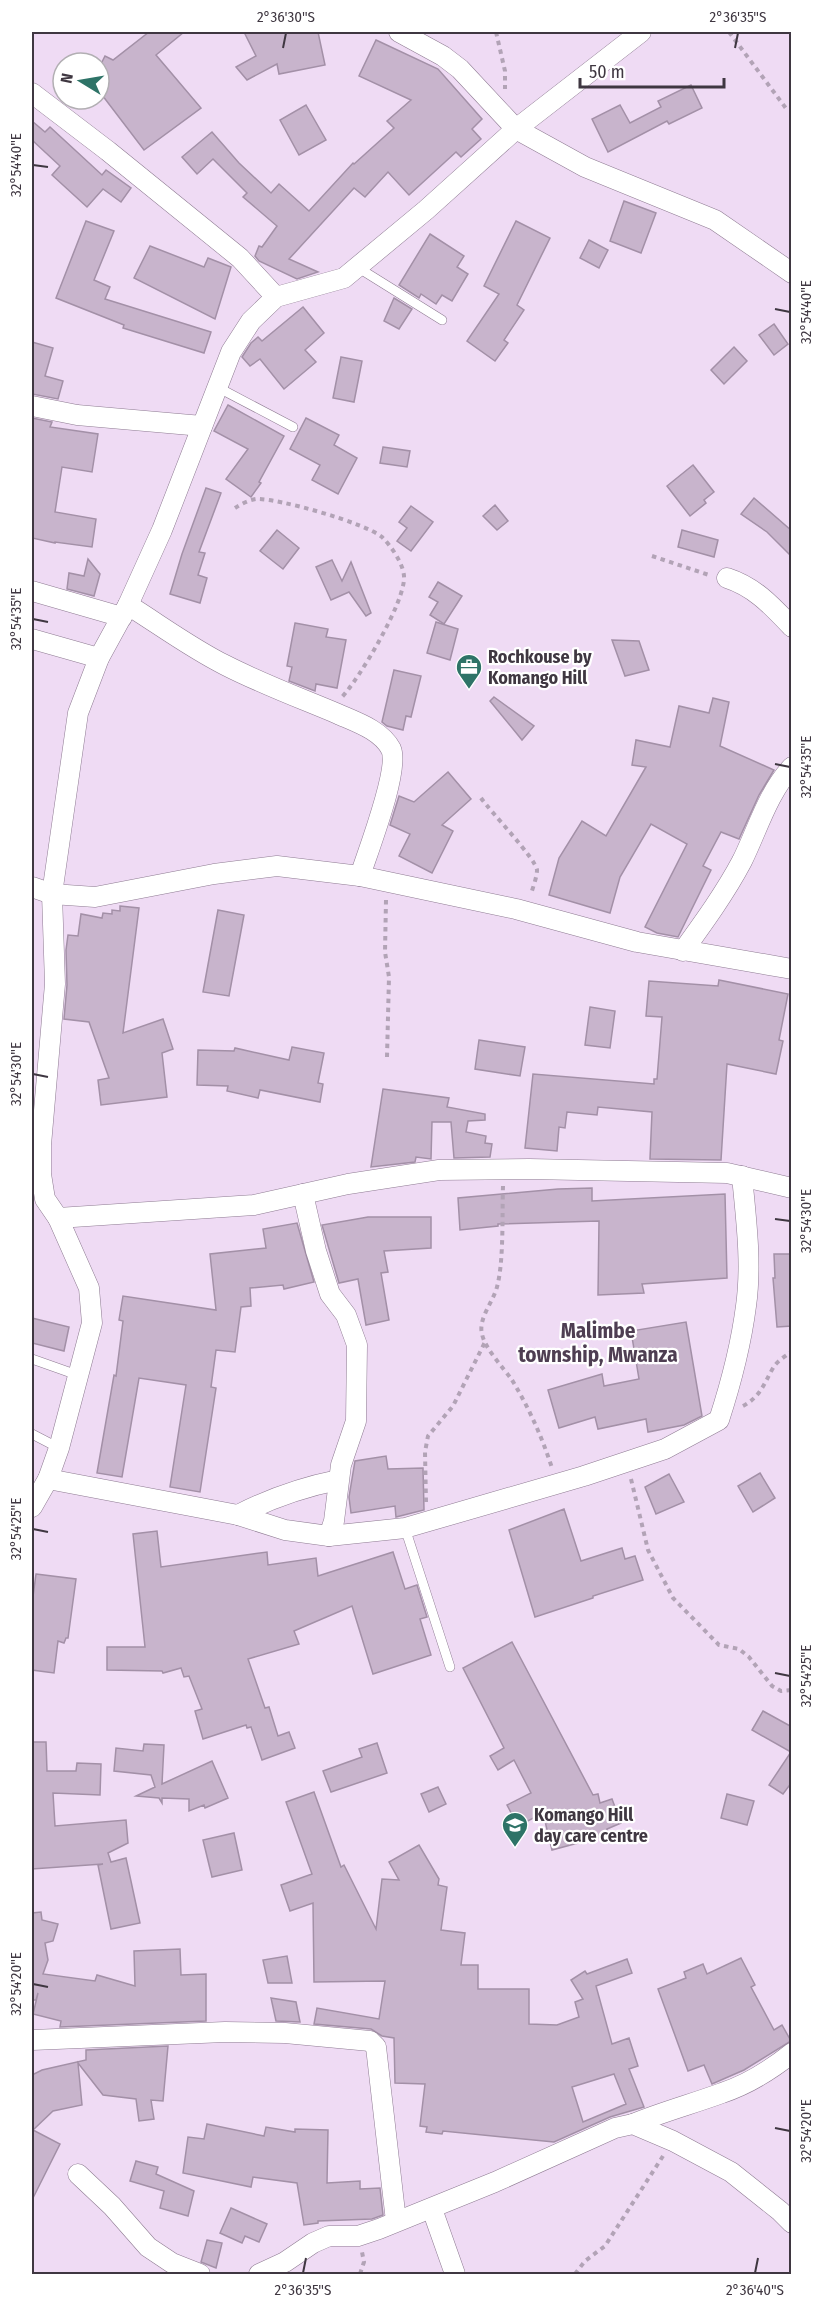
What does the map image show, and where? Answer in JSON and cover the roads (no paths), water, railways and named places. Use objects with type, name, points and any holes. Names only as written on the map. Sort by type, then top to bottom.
[{"type":"street","points":[[399,32],[460,69],[511,125],[585,167],[715,220],[792,273]]},
{"type":"street","points":[[32,1507],[48,1479],[59,1448],[80,1376],[92,1323],[89,1288],[58,1218],[38,1199],[55,984],[52,894],[78,713],[99,658],[125,611],[162,530],[231,352],[251,321],[276,297],[344,278],[426,210],[511,125],[641,32]]},
{"type":"street","points":[[32,93],[240,258],[276,297]]},
{"type":"street","points":[[32,406],[77,415],[202,426]]},
{"type":"street","points":[[727,578],[745,584],[792,627]]},
{"type":"street","points":[[32,591],[125,611],[223,664],[278,690],[362,724],[382,737],[391,749],[394,763],[379,820],[360,876]]},
{"type":"street","points":[[32,639],[99,658]]},
{"type":"street","points":[[683,951],[721,898],[756,834],[774,790],[792,767]]},
{"type":"street","points":[[32,887],[52,894],[95,897],[214,874],[277,866],[360,876],[526,912],[637,942],[792,969]]},
{"type":"street","points":[[58,1218],[254,1205],[348,1184],[439,1170],[727,1173],[792,1188]]},
{"type":"street","points":[[48,1479],[238,1515],[285,1530],[329,1536],[405,1528],[666,1449],[719,1420],[733,1377],[746,1305],[748,1243],[742,1176]]},
{"type":"street","points":[[303,1194],[316,1251],[330,1294],[346,1315],[357,1345],[356,1420],[341,1465],[334,1521],[329,1536]]},
{"type":"street","points":[[238,1515],[271,1498],[310,1485],[338,1480]]},
{"type":"street","points":[[32,2040],[225,2032],[285,2033],[370,2041],[376,2047],[396,2221]]},
{"type":"street","points":[[259,2274],[285,2262],[312,2242],[329,2236],[357,2236],[379,2229],[432,2209],[615,2128],[724,2093],[792,2054]]},
{"type":"street","points":[[633,2124],[673,2141],[731,2172],[792,2223]]},
{"type":"street","points":[[78,2174],[112,2206],[147,2247],[172,2263],[200,2274]]},
{"type":"street","points":[[432,2209],[455,2274]]},
{"type":"lane","points":[[357,267],[442,320]]},
{"type":"lane","points":[[217,387],[293,427]]},
{"type":"lane","points":[[32,1359],[80,1376]]},
{"type":"lane","points":[[32,1434],[59,1448]]},
{"type":"lane","points":[[405,1528],[450,1667]]},
{"type":"place","name":"Rochkouse by Komango Hill","points":[[469,690]]},
{"type":"place","name":"Komango Hill day care centre","points":[[515,1848]]},
{"type":"district","name":"Malimbe township, Mwanza","points":[[598,1343]]}]
